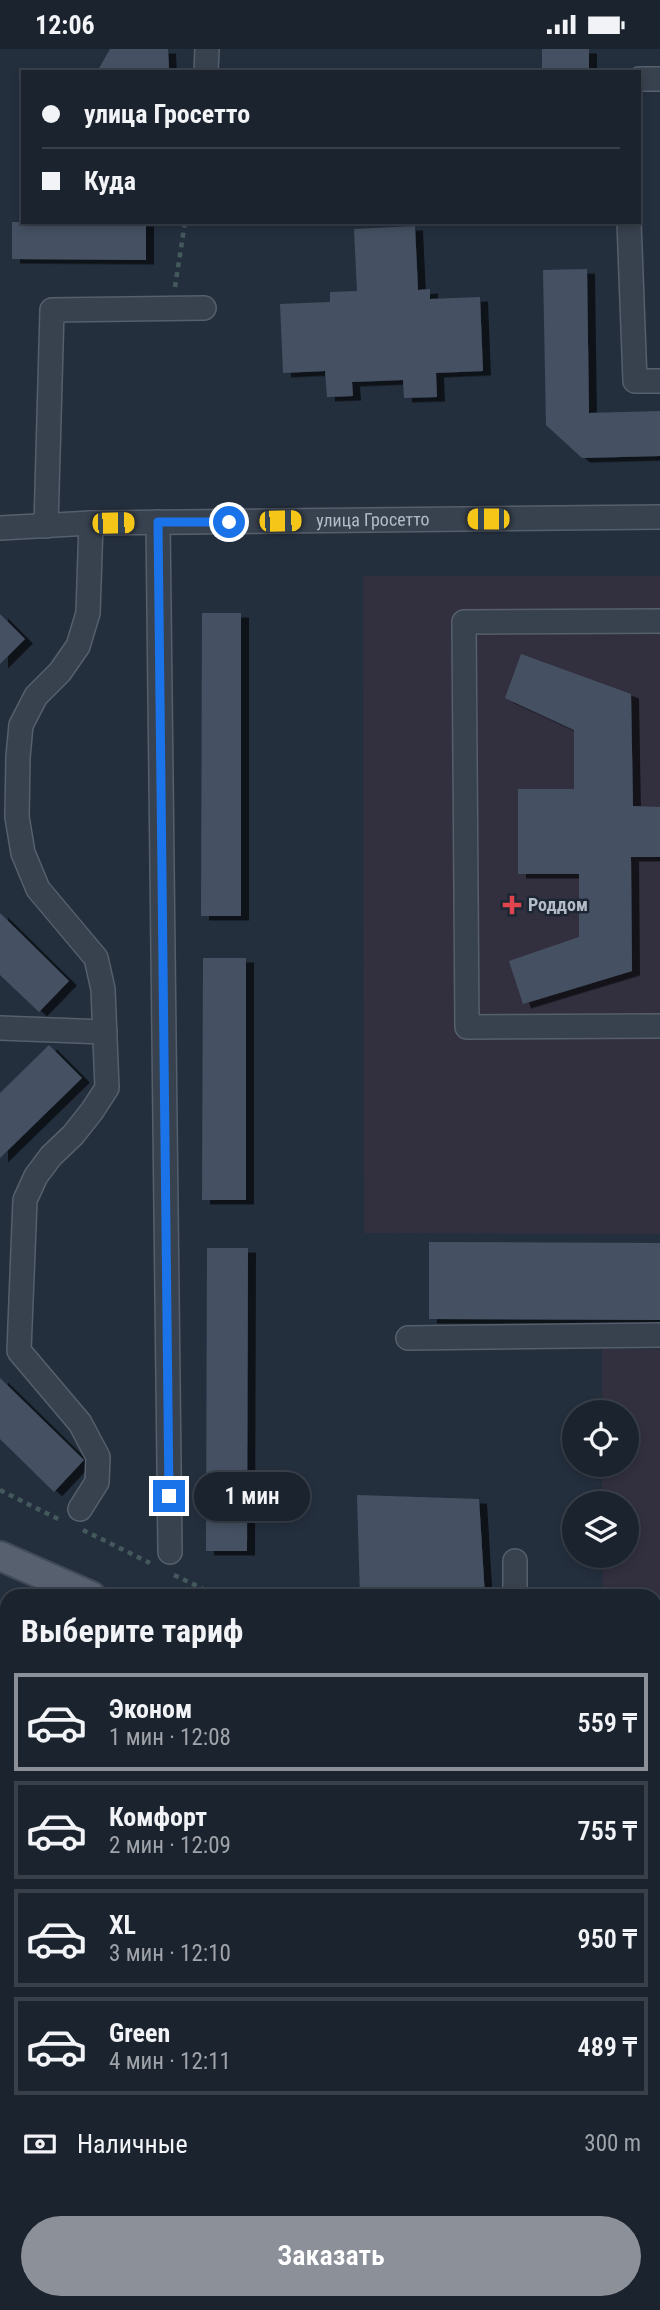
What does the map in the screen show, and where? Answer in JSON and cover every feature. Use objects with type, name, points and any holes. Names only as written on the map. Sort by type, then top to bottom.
[{"type":"main road","points":[[0,1556],[75,1589]]},
{"type":"street","points":[[205,70],[207,49]]},
{"type":"street","points":[[641,79],[660,79]]},
{"type":"street","points":[[629,224],[635,381],[660,381]]},
{"type":"street","points":[[46,526],[52,310],[204,308]]},
{"type":"street","name":"улица Гросетто","points":[[0,528],[91,523],[660,517]]},
{"type":"street","points":[[158,522],[164,1563]]},
{"type":"street","points":[[77,1521],[97,1482],[98,1457],[80,1423],[19,1352],[22,1240],[24,1200],[36,1176],[51,1156],[73,1135],[107,1088],[103,989],[96,958],[38,889],[23,853],[17,817],[18,757],[22,725],[36,695],[60,672],[78,646],[88,613],[91,523]]},
{"type":"street","points":[[660,621],[464,622],[467,1027],[660,1026]]},
{"type":"street","points":[[0,1028],[104,1032]]},
{"type":"street","points":[[408,1338],[660,1335]]},
{"type":"street","points":[[515,1561],[515,1589]]},
{"type":"path","points":[[172,309],[185,224]]},
{"type":"path","points":[[0,1490],[77,1521],[164,1563],[207,1589]]},
{"type":"shaded area","name":"Роддом","points":[[363,576],[660,576],[660,1234],[364,1233]]},
{"type":"shaded area","points":[[602,1349],[660,1349],[660,1589],[603,1589],[602,1568],[639,1568],[639,1491],[602,1491],[602,1477],[639,1477],[639,1400],[602,1400]]},
{"type":"building","points":[[110,49],[168,49],[169,68],[98,70]]},
{"type":"building","points":[[542,49],[589,49],[589,70],[542,70]]},
{"type":"building","points":[[12,222],[146,224],[146,260],[12,259]]},
{"type":"building","points":[[415,226],[418,290],[430,289],[430,299],[480,297],[483,371],[436,373],[437,397],[404,398],[403,380],[352,382],[353,396],[327,397],[325,371],[283,373],[280,304],[330,302],[330,292],[357,291],[354,229]]},
{"type":"building","points":[[587,269],[589,413],[660,411],[660,456],[582,458],[546,425],[543,270]]},
{"type":"building","points":[[202,613],[241,613],[241,916],[201,916]]},
{"type":"building","points":[[0,614],[25,639],[0,664]]},
{"type":"building","points":[[521,654],[631,694],[633,806],[660,807],[660,857],[631,857],[632,971],[523,1004],[509,961],[579,937],[579,874],[518,874],[518,789],[574,789],[574,730],[505,698]]},
{"type":"building","points":[[0,913],[69,981],[39,1012],[0,975]]},
{"type":"building","points":[[203,958],[246,958],[246,1200],[202,1200]]},
{"type":"building","points":[[49,1045],[82,1078],[0,1158],[0,1093]]},
{"type":"building","points":[[429,1242],[660,1243],[660,1320],[429,1319]]},
{"type":"building","points":[[207,1248],[248,1248],[247,1551],[206,1551]]},
{"type":"building","points":[[0,1378],[84,1460],[54,1492],[0,1439]]},
{"type":"building","points":[[357,1495],[479,1499],[485,1589],[360,1589]]},
{"type":"place","name":"Роддом","points":[[512,905]]},
{"type":"route","points":[[169,1496],[158,522],[229,522]]}]
